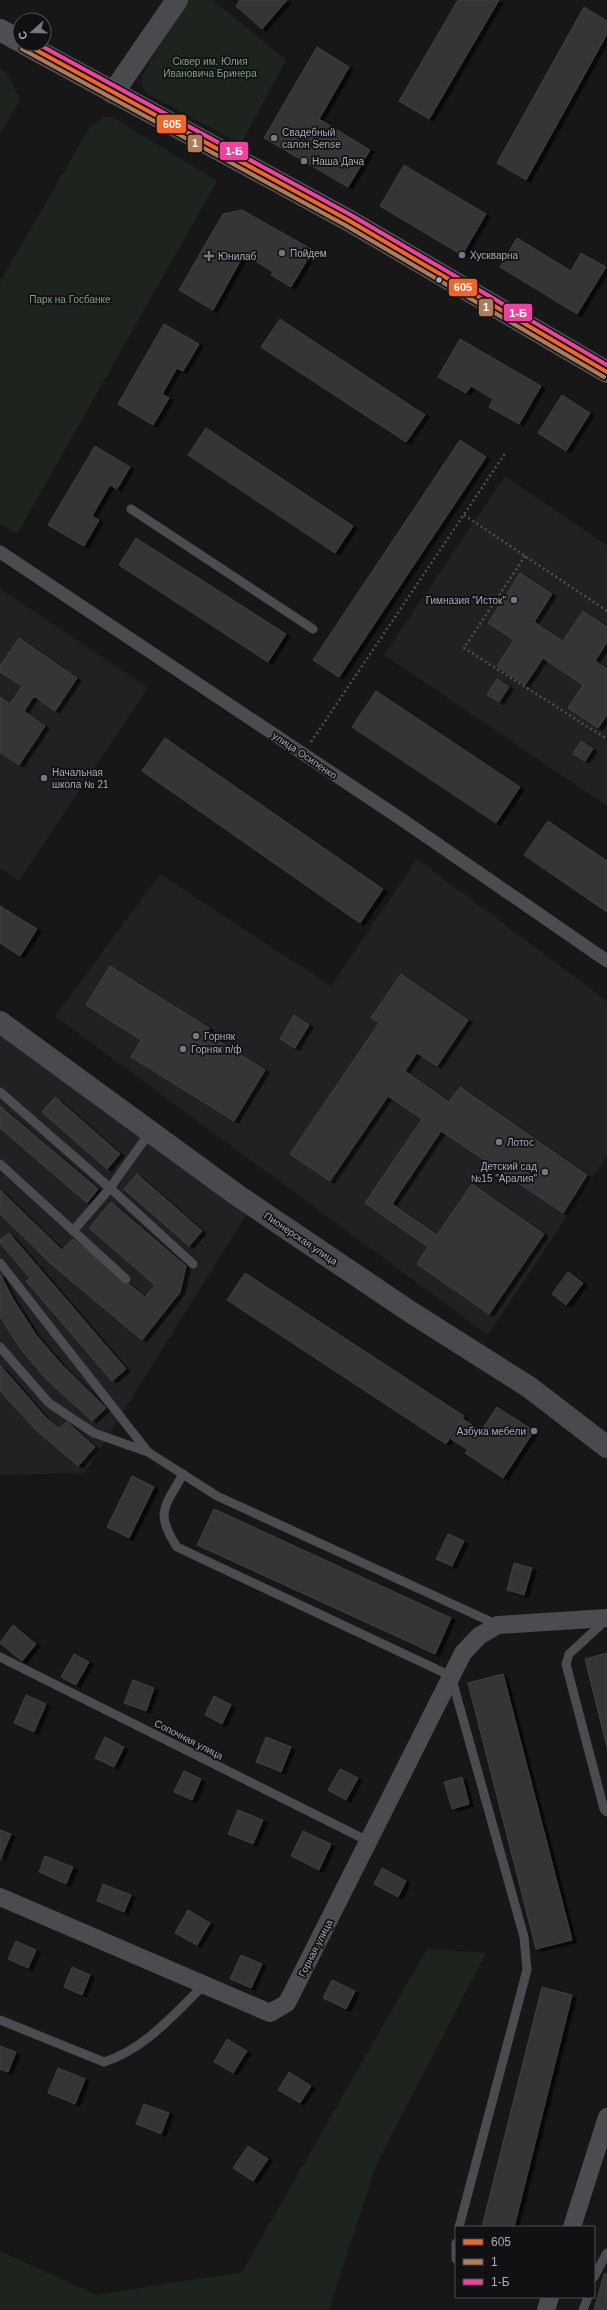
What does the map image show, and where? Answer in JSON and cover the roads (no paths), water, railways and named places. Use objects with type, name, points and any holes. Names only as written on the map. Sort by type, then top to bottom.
[{"type":"main road","points":[[113,93],[177,0]]},
{"type":"main road","points":[[0,30],[12,37]]},
{"type":"main road","points":[[39,52],[348,220],[607,372]]},
{"type":"main road","name":"Пионерская улица","points":[[0,1022],[237,1196],[409,1311],[529,1388],[607,1447]]},
{"type":"street","name":"улица Осипенко","points":[[0,552],[303,754],[607,961]]},
{"type":"street","points":[[498,1625],[607,1618]]},
{"type":"street","name":"Горная улица","points":[[0,1897],[270,2013],[287,2003],[463,1653],[479,1636],[498,1625]]},
{"type":"street","points":[[572,2226],[607,2118]]},
{"type":"street","points":[[546,2310],[550,2298]]},
{"type":"lane","points":[[131,509],[314,629]]},
{"type":"lane","points":[[0,1092],[110,1188],[193,1264]]},
{"type":"lane","points":[[73,1231],[110,1188],[150,1132]]},
{"type":"lane","points":[[0,1164],[126,1279]]},
{"type":"lane","points":[[0,1263],[148,1452]]},
{"type":"lane","points":[[0,1348],[49,1403],[94,1434],[148,1452],[217,1496],[498,1625]]},
{"type":"lane","points":[[183,1474],[163,1510],[166,1530],[177,1547],[451,1676],[524,1937],[527,1970],[459,2226]]},
{"type":"lane","points":[[607,1618],[569,1654],[566,1664],[604,1809],[607,1812]]},
{"type":"lane","name":"Сопочная улица","points":[[0,1657],[368,1841]]},
{"type":"lane","points":[[0,2020],[104,2062],[118,2058],[137,2046],[204,1984]]},
{"type":"lane","points":[[595,2275],[607,2253]]},
{"type":"lane","points":[[584,2310],[588,2298]]},
{"type":"place","name":"Свадебный салон Sense","points":[[274,138]]},
{"type":"place","name":"Наша Дача","points":[[304,161]]},
{"type":"place","name":"Пойдем","points":[[282,253]]},
{"type":"place","name":"Хускварна","points":[[462,255]]},
{"type":"place","name":"Юнилаб","points":[[209,256]]},
{"type":"place","name":"Гимназия \"Исток\"","points":[[514,600]]},
{"type":"place","name":"Начальная школа № 21","points":[[44,778]]},
{"type":"place","name":"Горняк","points":[[196,1036]]},
{"type":"place","name":"Горняк п/ф","points":[[183,1049]]},
{"type":"place","name":"Лотос","points":[[499,1142]]},
{"type":"place","name":"Детский сад №15 \"Аралия\"","points":[[545,1172]]},
{"type":"place","name":"Азбука мебели","points":[[534,1431]]},
{"type":"park label","name":"Сквер им. Юлия Ивановича Бринера","points":[[210,66]]},
{"type":"park label","name":"Парк на Госбанке","points":[[70,299]]}]
